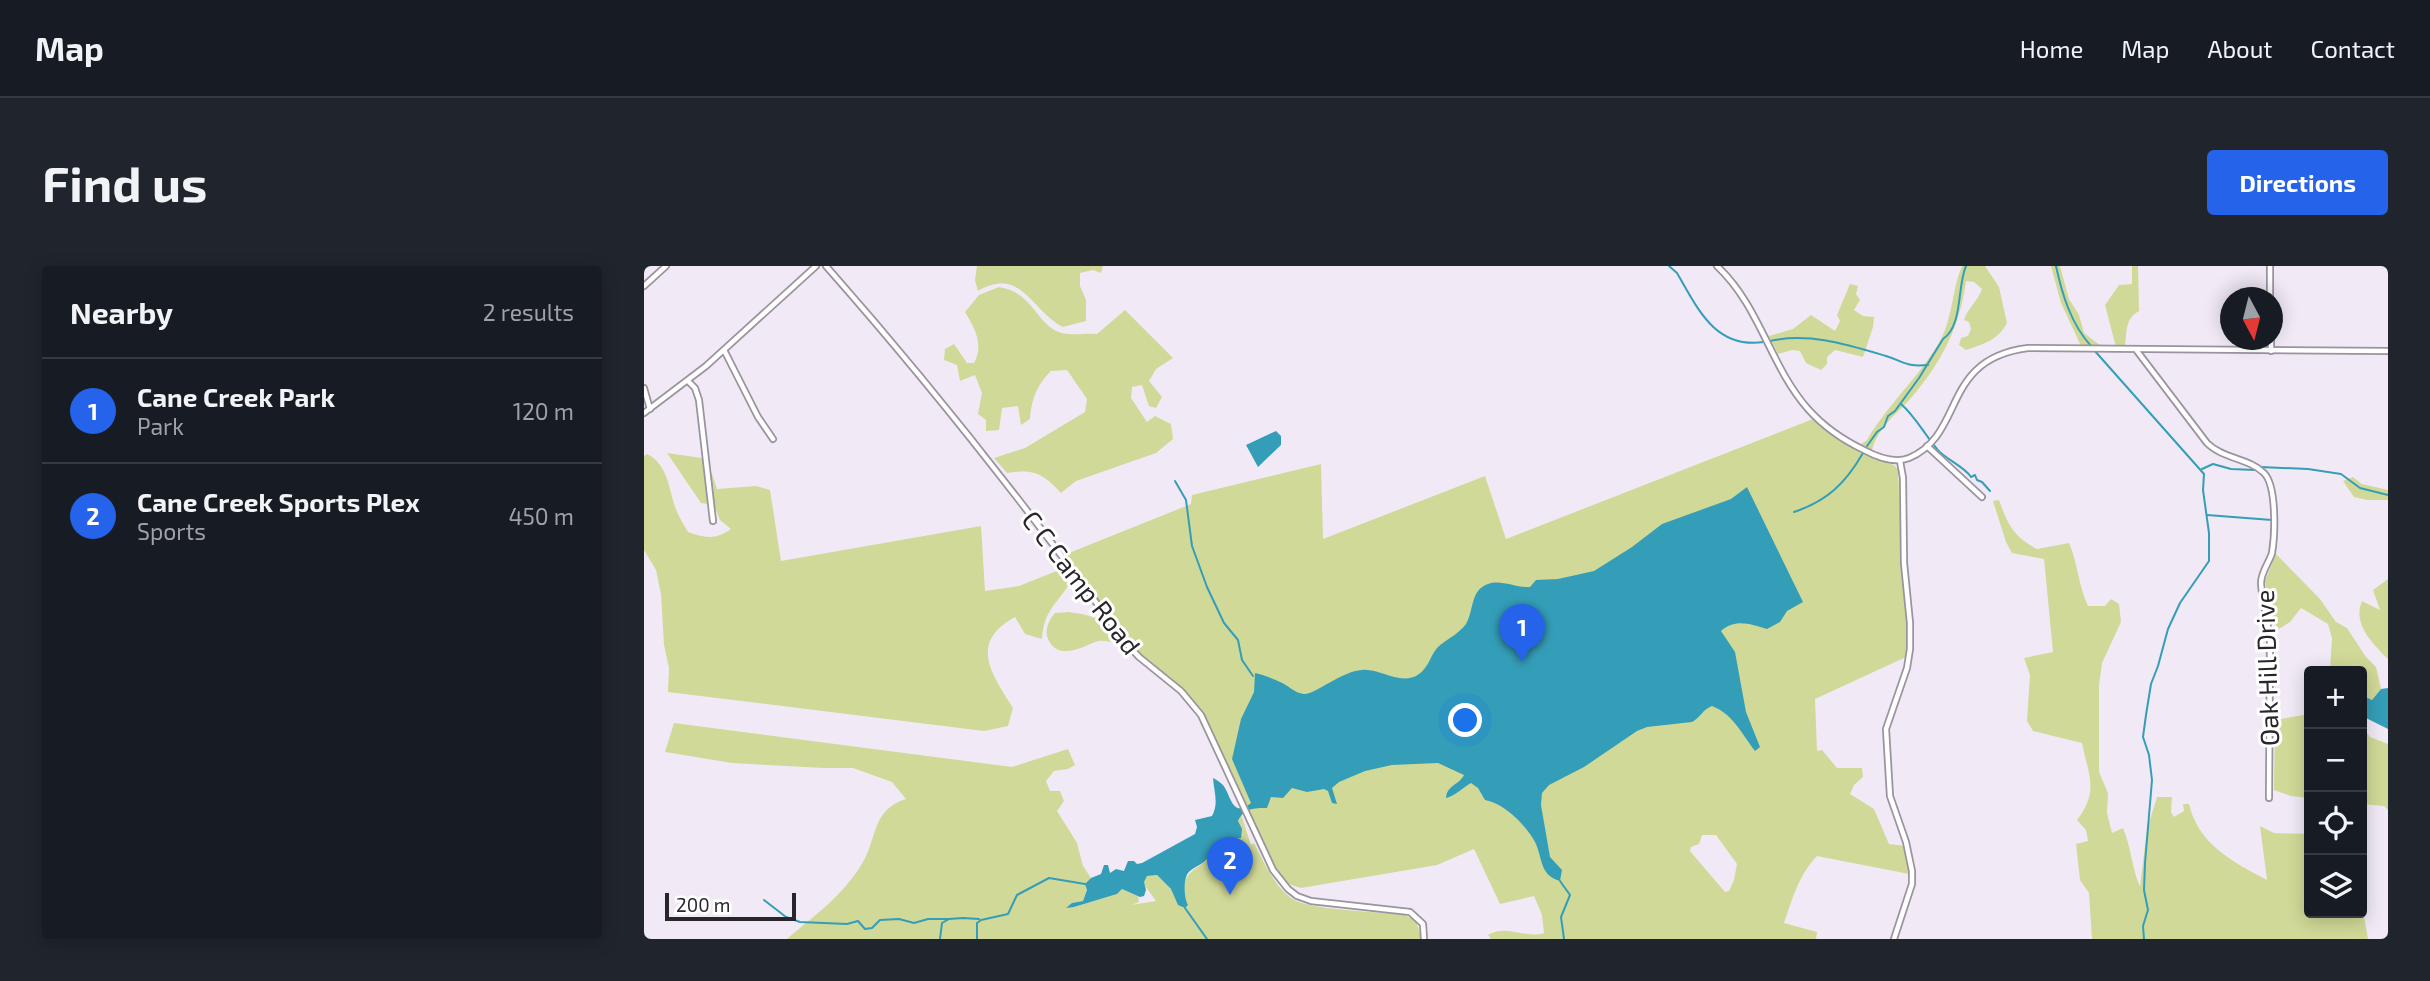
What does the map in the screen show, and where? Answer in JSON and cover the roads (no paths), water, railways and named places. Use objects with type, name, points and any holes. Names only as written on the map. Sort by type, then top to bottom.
[{"type":"street","points":[[644,286],[659,269],[666,266]]},
{"type":"street","points":[[644,413],[688,381],[816,266]]},
{"type":"street","name":"C C Camp Road","points":[[825,266],[891,339],[976,443],[1125,642],[1181,691],[1201,715],[1273,870],[1287,889],[1297,897],[1311,901],[1410,912],[1423,924],[1424,939]]},
{"type":"street","points":[[1717,266],[1741,291],[1787,377],[1807,408],[1825,426],[1852,444],[1870,454],[1900,461],[1927,446],[1938,432],[1965,382],[1982,363],[1995,356],[2028,348],[2388,351]]},
{"type":"street","points":[[2270,266],[2270,287]]},
{"type":"street","points":[[724,350],[758,418],[773,439]]},
{"type":"street","name":"Oak Hill Drive","points":[[2137,350],[2214,451],[2255,466],[2265,474],[2272,485],[2274,539],[2261,582],[2270,643],[2269,798]]},
{"type":"street","points":[[688,381],[695,388],[699,400],[713,521]]},
{"type":"street","points":[[644,388],[650,409]]},
{"type":"street","points":[[1927,446],[1982,497]]},
{"type":"street","points":[[1894,939],[1912,884],[1906,842],[1890,796],[1886,729],[1907,668],[1910,649],[1900,461]]},
{"type":"water","points":[[1276,431],[1281,436],[1281,445],[1258,467],[1246,445]]},
{"type":"water","points":[[1747,487],[1803,602],[1787,611],[1780,622],[1767,629],[1737,623],[1721,631],[1735,652],[1746,712],[1760,747],[1755,751],[1731,719],[1712,706],[1692,722],[1647,727],[1637,731],[1584,767],[1549,785],[1542,793],[1541,805],[1550,857],[1562,870],[1560,881],[1548,875],[1535,842],[1526,828],[1507,810],[1485,800],[1478,788],[1471,783],[1446,798],[1449,790],[1464,775],[1438,763],[1392,765],[1365,771],[1339,782],[1332,788],[1337,804],[1332,803],[1328,791],[1324,789],[1307,792],[1292,788],[1283,798],[1271,797],[1267,808],[1246,811],[1238,821],[1242,829],[1241,838],[1220,844],[1206,860],[1188,873],[1185,889],[1188,905],[1185,908],[1178,905],[1171,889],[1157,875],[1147,876],[1144,896],[1140,897],[1122,889],[1117,894],[1066,908],[1072,903],[1083,901],[1087,890],[1085,884],[1101,874],[1104,865],[1108,865],[1110,873],[1116,869],[1124,871],[1128,861],[1142,863],[1195,834],[1195,820],[1212,816],[1214,811],[1216,802],[1213,778],[1223,785],[1236,807],[1245,807],[1251,803],[1232,759],[1241,719],[1254,692],[1255,673],[1304,694],[1354,671],[1369,670],[1405,679],[1412,677],[1425,668],[1437,648],[1466,624],[1475,596],[1482,587],[1498,582],[1530,587],[1536,580],[1558,579],[1594,571],[1662,524],[1731,499]]},
{"type":"water","points":[[2388,688],[2388,729],[2367,718],[2367,698],[2372,700],[2381,689]]},
{"type":"waterway","points":[[1669,266],[1677,273],[1710,324],[1720,333],[1747,343],[1764,342]]},
{"type":"waterway","points":[[1867,446],[1884,427],[1888,416],[1895,411],[1919,378],[1954,325],[1966,266]]},
{"type":"waterway","points":[[2056,266],[2068,308],[2091,346]]},
{"type":"waterway","points":[[1770,341],[1799,338],[1829,341],[1910,365],[1928,365]]},
{"type":"waterway","points":[[2094,350],[2204,474],[2209,561],[2180,603],[2168,629],[2151,684],[2143,737],[2149,755],[2152,780],[2145,863],[2144,890],[2148,910],[2143,926],[2144,939]]},
{"type":"waterway","points":[[1901,404],[1941,453],[1971,477],[1975,475],[1990,491]]},
{"type":"waterway","points":[[1794,512],[1826,497],[1849,474],[1863,453]]},
{"type":"waterway","points":[[2202,469],[2213,464],[2231,469],[2255,470]]},
{"type":"waterway","points":[[2260,467],[2308,469],[2341,474],[2360,488],[2388,495]]},
{"type":"waterway","points":[[1175,481],[1186,500],[1192,546],[1207,587],[1224,623],[1238,640],[1242,660],[1253,676]]},
{"type":"waterway","points":[[2207,515],[2272,520]]},
{"type":"waterway","points":[[977,939],[977,923],[1008,914],[1017,895],[1049,878],[1085,884]]},
{"type":"waterway","points":[[1560,881],[1570,895],[1561,917],[1564,939]]},
{"type":"waterway","points":[[764,900],[786,917],[800,922],[847,924],[858,921],[865,929],[872,928],[880,920],[899,919],[914,923],[928,919],[949,919]]},
{"type":"waterway","points":[[1185,908],[1207,939]]},
{"type":"waterway","points":[[940,939],[942,923],[949,919],[979,919]]},
{"type":"place","name":"Cane Creek Park","points":[[1522,662]]},
{"type":"place","name":"Cane Creek Sports Plex","points":[[1230,895]]}]
